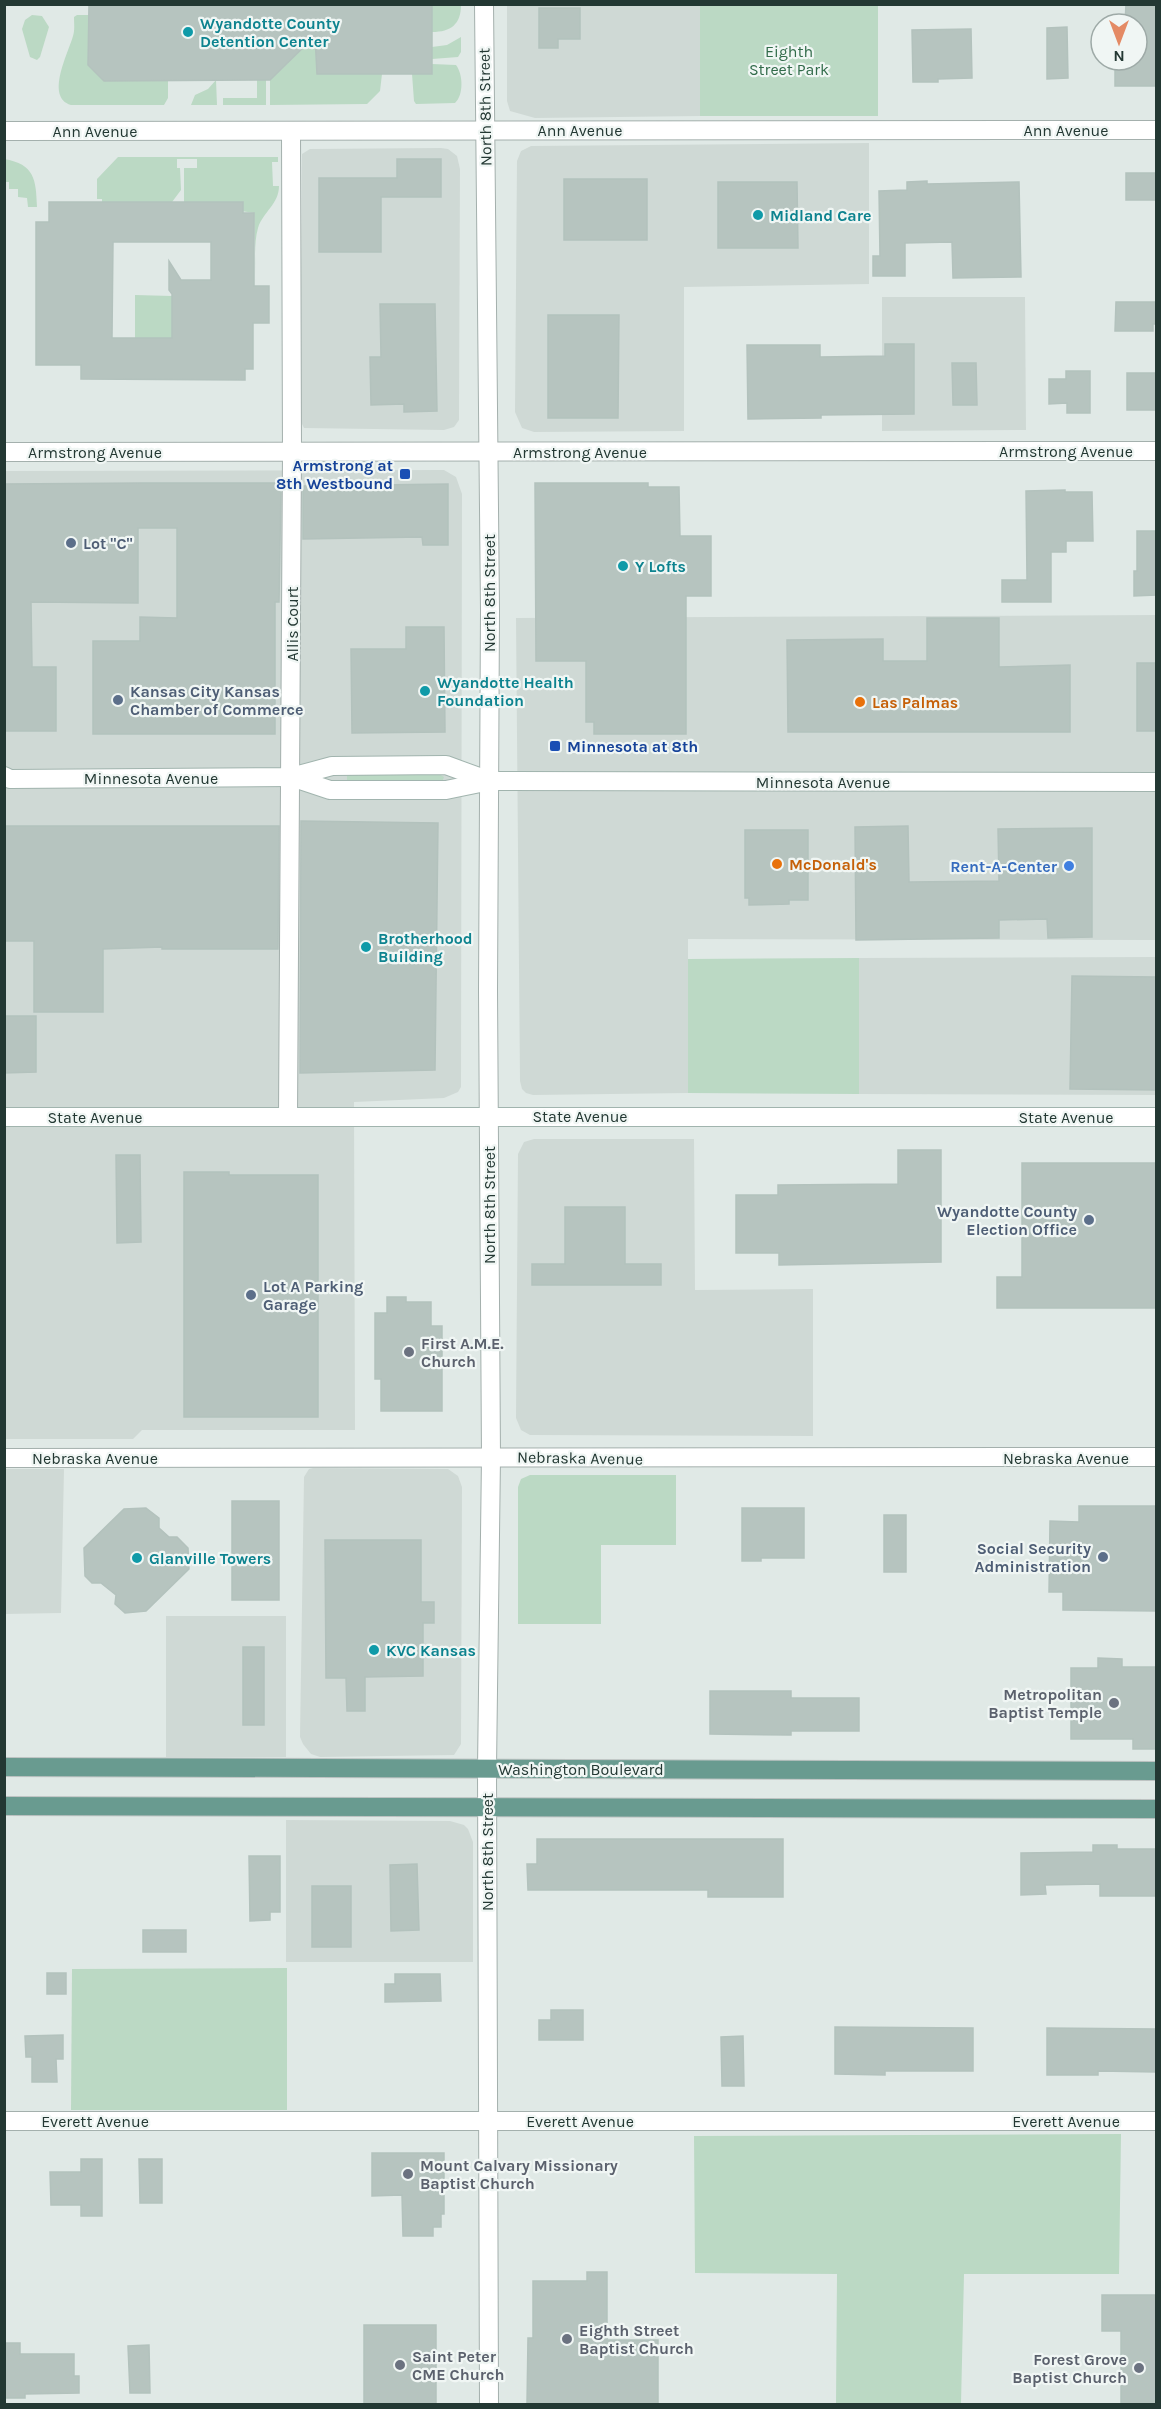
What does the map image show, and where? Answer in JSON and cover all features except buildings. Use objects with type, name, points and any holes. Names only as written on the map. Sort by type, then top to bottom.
[{"type":"main road","name":"Washington Boulevard","points":[[4,1767],[1156,1771]]},
{"type":"main road","points":[[4,1806],[1156,1809]]},
{"type":"street","name":"North 8th Street","points":[[484,4],[490,782],[491,1457],[487,1768],[489,2404]]},
{"type":"street","name":"Ann Avenue","points":[[4,131],[1156,130]]},
{"type":"street","name":"Allis Court","points":[[288,1117],[292,452],[291,131]]},
{"type":"street","name":"Armstrong Avenue","points":[[4,452],[1156,451]]},
{"type":"street","name":"Minnesota Avenue","points":[[6,779],[291,777],[332,766],[447,765],[490,782]]},
{"type":"street","name":"Minnesota Avenue","points":[[291,777],[330,790],[446,790],[490,782],[1156,782]]},
{"type":"street","name":"State Avenue","points":[[4,1117],[1156,1117]]},
{"type":"street","name":"Nebraska Avenue","points":[[4,1458],[1156,1457]]},
{"type":"street","name":"Everett Avenue","points":[[4,2121],[1156,2121]]},
{"type":"shaded area","points":[[507,5],[700,5],[700,116],[535,118],[510,111],[507,101]]},
{"type":"shaded area","points":[[869,143],[869,284],[684,287],[684,431],[534,432],[522,428],[515,412],[517,161],[521,151],[531,146]]},
{"type":"shaded area","points":[[310,149],[448,149],[457,156],[460,169],[459,420],[454,427],[444,430],[304,428],[300,420],[302,154]]},
{"type":"shaded area","points":[[882,297],[1025,297],[1026,430],[882,431]]},
{"type":"shaded area","points":[[444,470],[456,477],[462,494],[461,1087],[458,1092],[444,1098],[354,1102],[355,1430],[142,1430],[133,1439],[5,1439],[4,471]]},
{"type":"shaded area","points":[[1156,615],[1156,940],[688,939],[688,1093],[533,1095],[522,1089],[520,1081],[516,618]]},
{"type":"shaded area","points":[[1156,957],[1156,1095],[859,1094],[859,958]]},
{"type":"shaded area","points":[[534,1139],[694,1139],[695,1290],[813,1289],[813,1436],[530,1435],[521,1430],[516,1418],[518,1154],[524,1142]]},
{"type":"shaded area","points":[[4,1469],[64,1469],[61,1613],[5,1614]]},
{"type":"shaded area","points":[[309,1469],[448,1469],[458,1476],[462,1487],[461,1744],[454,1755],[320,1757],[311,1754],[303,1744],[300,1737],[304,1477]]},
{"type":"shaded area","points":[[166,1616],[286,1616],[286,1757],[166,1757]]},
{"type":"shaded area","points":[[286,1820],[450,1821],[464,1825],[473,1842],[473,1962],[286,1962]]},
{"type":"green space","points":[[432,5],[461,5],[461,12],[454,26],[432,32]]},
{"type":"green space","name":"Eighth Street Park","points":[[700,5],[878,5],[878,116],[700,116]]},
{"type":"green space","points":[[32,15],[42,16],[49,27],[37,60],[30,57],[22,29],[25,20]]},
{"type":"green space","points":[[89,15],[88,65],[168,80],[168,98],[164,105],[71,105],[63,100],[60,93],[60,74],[74,34],[74,17]]},
{"type":"green space","points":[[461,37],[461,52],[458,57],[432,59],[432,47],[447,45]]},
{"type":"green space","points":[[287,48],[316,48],[317,74],[382,74],[380,91],[367,104],[270,105],[270,80],[288,63]]},
{"type":"green space","points":[[432,64],[456,65],[461,79],[461,90],[455,103],[416,104],[414,101],[412,74],[431,74]]},
{"type":"green space","points":[[216,80],[217,105],[191,105],[195,95],[208,89]]},
{"type":"green space","points":[[257,80],[266,80],[266,105],[223,105],[223,98],[257,98]]},
{"type":"green space","points":[[118,157],[278,157],[278,162],[272,162],[273,186],[279,186],[278,192],[274,203],[258,228],[255,255],[254,213],[184,202],[184,168],[197,168],[197,159],[177,159],[177,168],[180,168],[181,190],[172,202],[102,202],[102,199],[97,199],[97,179]]},
{"type":"green space","points":[[4,159],[14,161],[28,169],[36,189],[37,207],[28,207],[27,198],[18,197],[18,189],[9,189],[9,182],[5,182]]},
{"type":"green space","points":[[135,295],[172,296],[172,338],[135,338]]},
{"type":"green space","points":[[351,774],[439,774],[444,777],[442,782],[347,782],[347,776]]},
{"type":"green space","points":[[859,958],[859,1094],[688,1093],[688,959]]},
{"type":"green space","points":[[530,1475],[676,1475],[676,1545],[601,1545],[601,1624],[518,1624],[518,1487],[521,1479]]},
{"type":"green space","points":[[287,1968],[287,2110],[71,2110],[72,1969]]},
{"type":"green space","points":[[1121,2134],[1119,2274],[964,2274],[961,2404],[836,2404],[837,2274],[695,2273],[694,2136]]},
{"type":"place","name":"Wyandotte County Detention Center","points":[[188,32]]},
{"type":"place","name":"Midland Care","points":[[758,215]]},
{"type":"place","name":"Armstrong at 8th Westbound","points":[[405,474]]},
{"type":"place","name":"Lot \"C\"","points":[[71,543]]},
{"type":"place","name":"Y Lofts","points":[[623,566]]},
{"type":"place","name":"Wyandotte Health Foundation","points":[[425,691]]},
{"type":"place","name":"Kansas City Kansas Chamber of Commerce","points":[[118,700]]},
{"type":"place","name":"Las Palmas","points":[[860,702]]},
{"type":"place","name":"Minnesota at 8th","points":[[555,746]]},
{"type":"place","name":"McDonald's","points":[[777,864]]},
{"type":"place","name":"Rent-A-Center","points":[[1069,866]]},
{"type":"place","name":"Brotherhood Building","points":[[366,947]]},
{"type":"place","name":"Wyandotte County Election Office","points":[[1089,1220]]},
{"type":"place","name":"Lot A Parking Garage","points":[[251,1295]]},
{"type":"place","name":"First A.M.E. Church","points":[[409,1352]]},
{"type":"place","name":"Social Security Administration","points":[[1103,1557]]},
{"type":"place","name":"Glanville Towers","points":[[137,1558]]},
{"type":"place","name":"KVC Kansas","points":[[374,1650]]},
{"type":"place","name":"Metropolitan Baptist Temple","points":[[1114,1703]]},
{"type":"place","name":"Mount Calvary Missionary Baptist Church","points":[[408,2174]]},
{"type":"place","name":"Eighth Street Baptist Church","points":[[567,2339]]},
{"type":"place","name":"Saint Peter CME Church","points":[[400,2365]]},
{"type":"place","name":"Forest Grove Baptist Church","points":[[1139,2368]]}]
